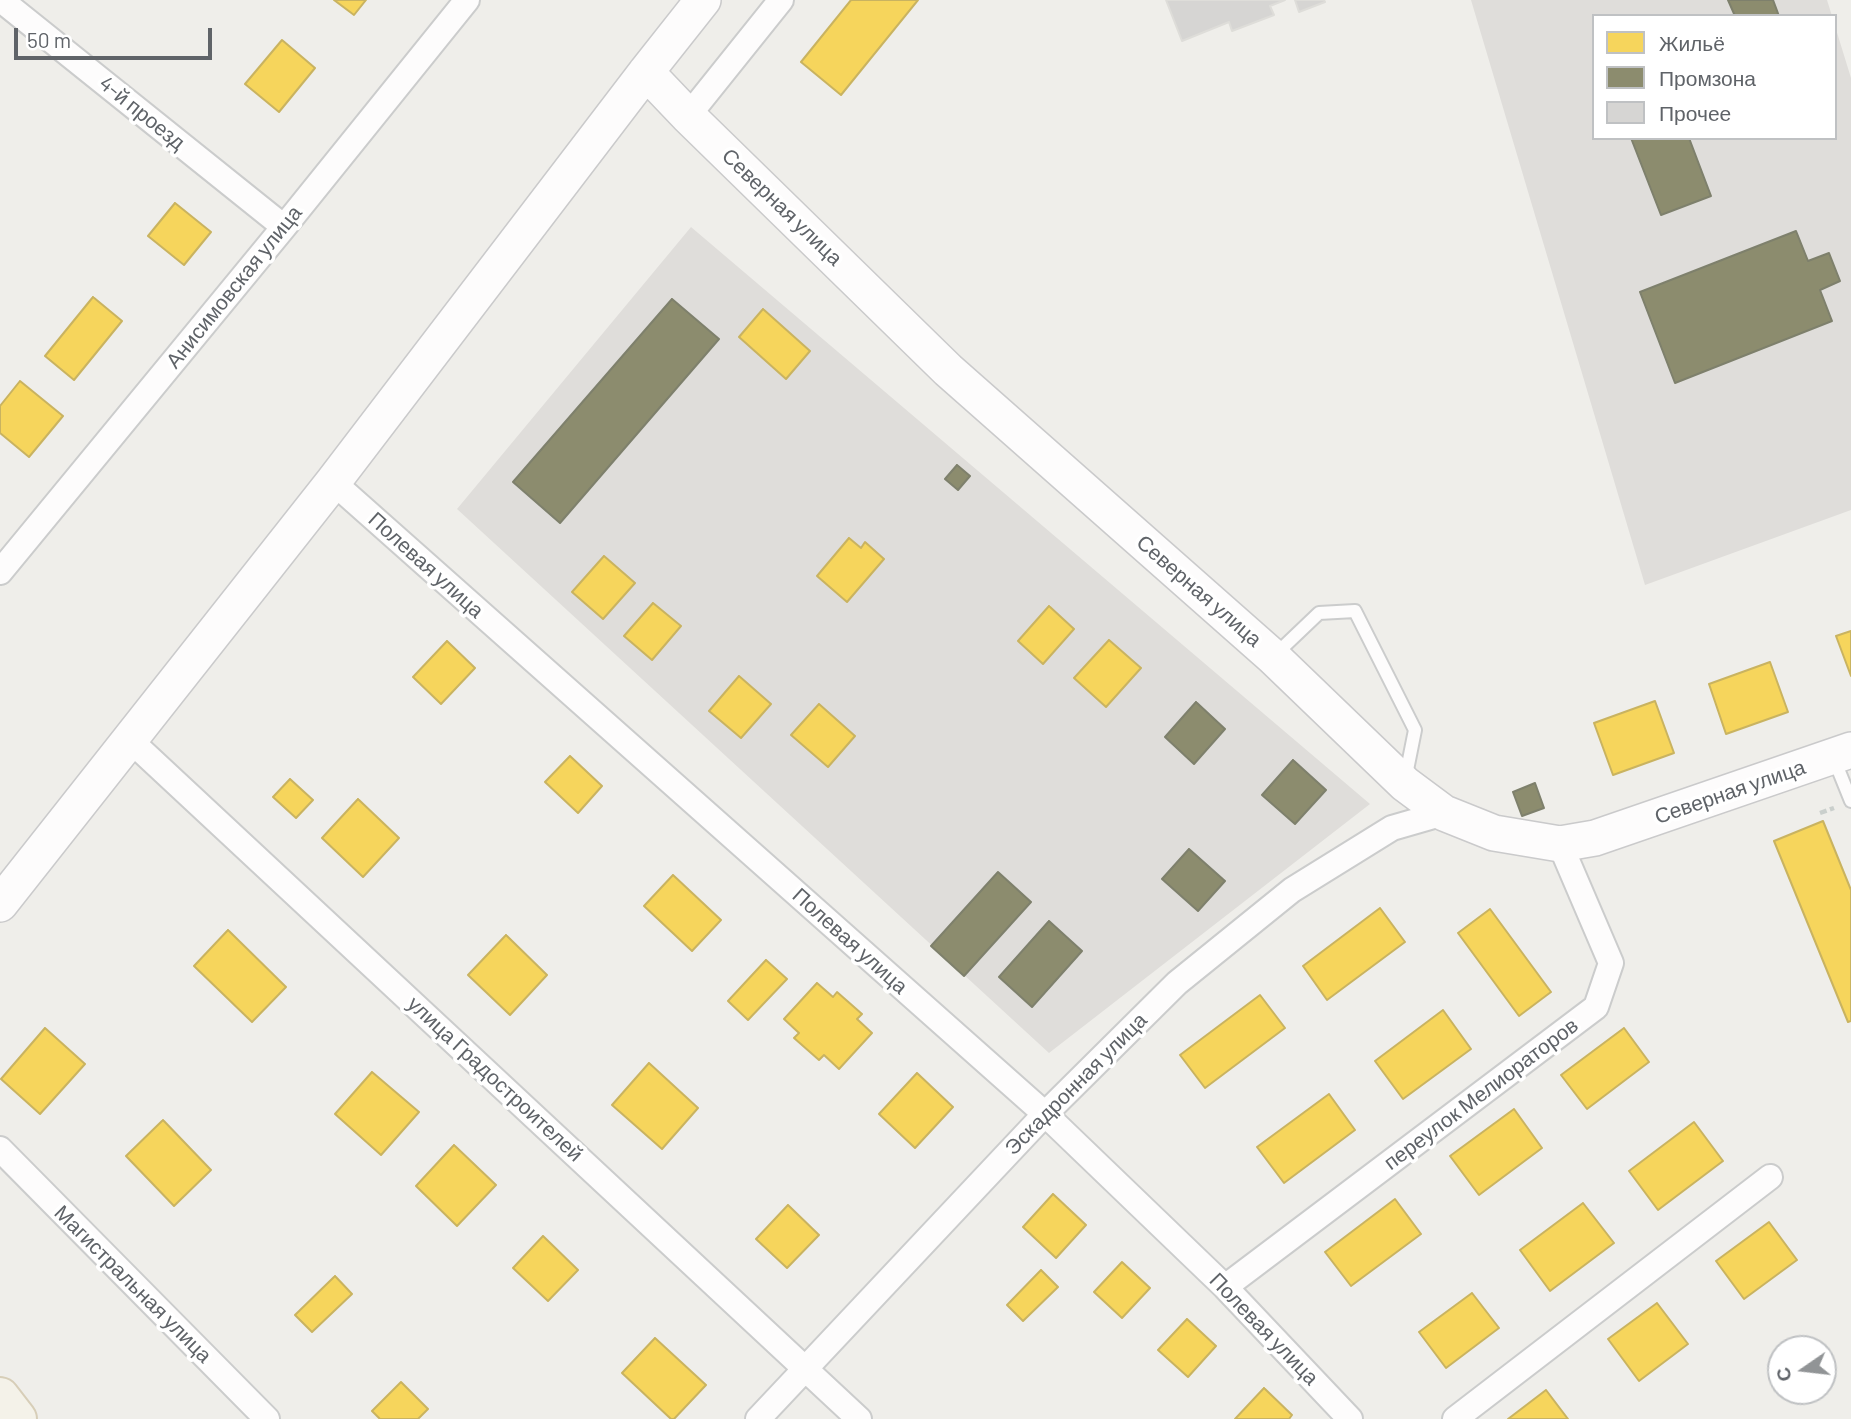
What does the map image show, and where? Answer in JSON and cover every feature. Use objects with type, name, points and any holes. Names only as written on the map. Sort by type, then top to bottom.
[{"type":"main road","points":[[0,1397],[17,1419]]},
{"type":"street","name":"4-й проезд","points":[[1,0],[284,227]]},
{"type":"street","name":"Анисимовская улица","points":[[0,572],[467,0]]},
{"type":"street","points":[[0,904],[333,482],[703,0]]},
{"type":"street","points":[[688,116],[781,0]]},
{"type":"street","name":"Северная улица","points":[[646,72],[948,370],[1273,657],[1405,784],[1444,813],[1494,833],[1560,844],[1595,838],[1842,753]]},
{"type":"street","name":"Полевая улица","points":[[333,482],[1045,1114],[1225,1287],[1349,1419]]},
{"type":"street","name":"улица Градостроителей","points":[[130,740],[859,1419]]},
{"type":"street","name":"Эскадронная улица","points":[[758,1419],[1045,1114],[1177,983],[1292,890],[1392,828],[1444,813]]},
{"type":"street","name":"переулок Мелиораторов","points":[[1225,1287],[1596,1007],[1611,963],[1560,844]]},
{"type":"street","name":"Магистральная улица","points":[[0,1149],[267,1419]]},
{"type":"street","points":[[1455,1419],[1770,1177]]},
{"type":"lane","points":[[1273,657],[1318,613],[1355,611],[1415,730],[1405,784]]},
{"type":"lane","points":[[1842,753],[1851,801]]},
{"type":"shaded area","points":[[1471,0],[1827,0],[1831,14],[1592,14],[1592,140],[1837,140],[1837,32],[1851,78],[1851,510],[1645,585]]},
{"type":"shaded area","points":[[691,227],[1370,804],[1049,1053],[457,509]]},
{"type":"building: Жильё","points":[[334,0],[366,0],[354,15]]},
{"type":"building: Жильё","points":[[851,0],[918,0],[841,95],[801,62]]},
{"type":"building: Жильё","points":[[282,40],[315,68],[279,112],[245,84]]},
{"type":"building: Жильё","points":[[175,203],[211,232],[184,265],[148,236]]},
{"type":"building: Жильё","points":[[93,297],[122,321],[74,380],[45,356]]},
{"type":"building: Жильё","points":[[763,309],[810,351],[786,379],[739,337]]},
{"type":"building: Жильё","points":[[20,381],[63,416],[29,457],[0,433],[0,406]]},
{"type":"building: Жильё","points":[[849,538],[861,548],[865,542],[884,559],[847,602],[817,576]]},
{"type":"building: Жильё","points":[[604,556],[635,583],[603,619],[572,592]]},
{"type":"building: Жильё","points":[[653,603],[681,626],[652,660],[624,636]]},
{"type":"building: Жильё","points":[[1049,606],[1074,629],[1043,664],[1018,641]]},
{"type":"building: Жильё","points":[[1851,631],[1851,676],[1836,636]]},
{"type":"building: Жильё","points":[[1109,640],[1141,668],[1106,707],[1074,678]]},
{"type":"building: Жильё","points":[[447,641],[475,668],[441,704],[413,677]]},
{"type":"building: Жильё","points":[[1770,662],[1788,712],[1726,734],[1709,684]]},
{"type":"building: Жильё","points":[[739,676],[771,704],[741,738],[709,711]]},
{"type":"building: Жильё","points":[[1655,701],[1674,753],[1613,775],[1594,723]]},
{"type":"building: Жильё","points":[[819,704],[855,736],[828,767],[791,735]]},
{"type":"building: Жильё","points":[[570,756],[602,786],[578,813],[545,782]]},
{"type":"building: Жильё","points":[[290,779],[313,800],[296,818],[273,797]]},
{"type":"building: Жильё","points":[[358,799],[399,838],[363,877],[322,838]]},
{"type":"building: Жильё","points":[[1823,821],[1851,890],[1851,1021],[1848,1022],[1774,841]]},
{"type":"building: Жильё","points":[[673,875],[721,920],[692,951],[644,906]]},
{"type":"building: Жильё","points":[[1380,908],[1405,942],[1327,1000],[1303,966]]},
{"type":"building: Жильё","points":[[1490,909],[1551,992],[1519,1016],[1458,933]]},
{"type":"building: Жильё","points":[[228,930],[286,987],[252,1022],[194,966]]},
{"type":"building: Жильё","points":[[506,935],[547,975],[510,1015],[468,975]]},
{"type":"building: Жильё","points":[[766,960],[787,979],[748,1020],[728,1001]]},
{"type":"building: Жильё","points":[[817,983],[833,997],[837,992],[862,1014],[857,1019],[872,1033],[839,1069],[824,1055],[819,1060],[794,1038],[799,1033],[784,1019]]},
{"type":"building: Жильё","points":[[1260,995],[1285,1028],[1205,1088],[1180,1055]]},
{"type":"building: Жильё","points":[[1443,1010],[1471,1049],[1403,1099],[1375,1061]]},
{"type":"building: Жильё","points":[[45,1028],[85,1064],[40,1114],[1,1079]]},
{"type":"building: Жильё","points":[[1624,1028],[1649,1062],[1587,1109],[1561,1075]]},
{"type":"building: Жильё","points":[[649,1063],[698,1108],[662,1149],[612,1105]]},
{"type":"building: Жильё","points":[[372,1072],[419,1112],[381,1155],[335,1114]]},
{"type":"building: Жильё","points":[[917,1073],[953,1107],[915,1148],[879,1114]]},
{"type":"building: Жильё","points":[[1329,1094],[1355,1130],[1284,1183],[1257,1147]]},
{"type":"building: Жильё","points":[[1514,1109],[1542,1148],[1479,1195],[1450,1156]]},
{"type":"building: Жильё","points":[[163,1120],[211,1170],[174,1206],[126,1156]]},
{"type":"building: Жильё","points":[[1694,1122],[1723,1161],[1658,1210],[1629,1171]]},
{"type":"building: Жильё","points":[[454,1145],[496,1185],[457,1226],[416,1186]]},
{"type":"building: Жильё","points":[[1053,1194],[1086,1225],[1056,1258],[1023,1227]]},
{"type":"building: Жильё","points":[[1395,1199],[1421,1234],[1351,1286],[1325,1252]]},
{"type":"building: Жильё","points":[[1583,1203],[1614,1243],[1550,1291],[1520,1250]]},
{"type":"building: Жильё","points":[[788,1205],[819,1235],[787,1268],[756,1239]]},
{"type":"building: Жильё","points":[[1769,1222],[1797,1260],[1744,1299],[1716,1261]]},
{"type":"building: Жильё","points":[[543,1236],[578,1270],[548,1301],[513,1268]]},
{"type":"building: Жильё","points":[[1122,1262],[1150,1288],[1122,1318],[1094,1292]]},
{"type":"building: Жильё","points":[[1041,1270],[1058,1287],[1023,1321],[1007,1305]]},
{"type":"building: Жильё","points":[[335,1276],[352,1294],[312,1332],[295,1315]]},
{"type":"building: Жильё","points":[[1472,1293],[1499,1328],[1446,1368],[1419,1332]]},
{"type":"building: Жильё","points":[[1657,1303],[1688,1344],[1639,1381],[1608,1339]]},
{"type":"building: Жильё","points":[[1187,1319],[1216,1346],[1188,1377],[1158,1350]]},
{"type":"building: Жильё","points":[[655,1338],[706,1385],[674,1419],[622,1373]]},
{"type":"building: Жильё","points":[[401,1382],[428,1409],[418,1419],[380,1419],[372,1411]]},
{"type":"building: Жильё","points":[[1264,1388],[1292,1415],[1289,1419],[1235,1419]]},
{"type":"building: Жильё","points":[[1546,1390],[1568,1419],[1508,1419]]},
{"type":"building: Промзона","points":[[1728,0],[1773,0],[1778,14],[1734,14]]},
{"type":"building: Промзона","points":[[1632,140],[1690,140],[1711,196],[1661,215]]},
{"type":"building: Промзона","points":[[1796,231],[1808,261],[1829,253],[1840,281],[1820,290],[1832,321],[1675,383],[1640,292]]},
{"type":"building: Промзона","points":[[672,299],[719,339],[560,523],[513,482]]},
{"type":"building: Промзона","points":[[957,465],[970,476],[958,490],[945,479]]},
{"type":"building: Промзона","points":[[1196,702],[1225,729],[1194,764],[1165,737]]},
{"type":"building: Промзона","points":[[1293,760],[1326,790],[1295,824],[1262,795]]},
{"type":"building: Промзона","points":[[1535,783],[1544,808],[1522,816],[1513,792]]},
{"type":"building: Промзона","points":[[1189,849],[1225,881],[1198,911],[1162,879]]},
{"type":"building: Промзона","points":[[998,872],[1031,902],[964,976],[931,946]]},
{"type":"building: Промзона","points":[[1049,921],[1082,951],[1032,1007],[999,977]]},
{"type":"building: Прочее","points":[[1166,0],[1285,0],[1270,6],[1274,15],[1232,31],[1229,22],[1182,41]]},
{"type":"building: Прочее","points":[[1295,0],[1324,0],[1325,2],[1299,12]]}]
